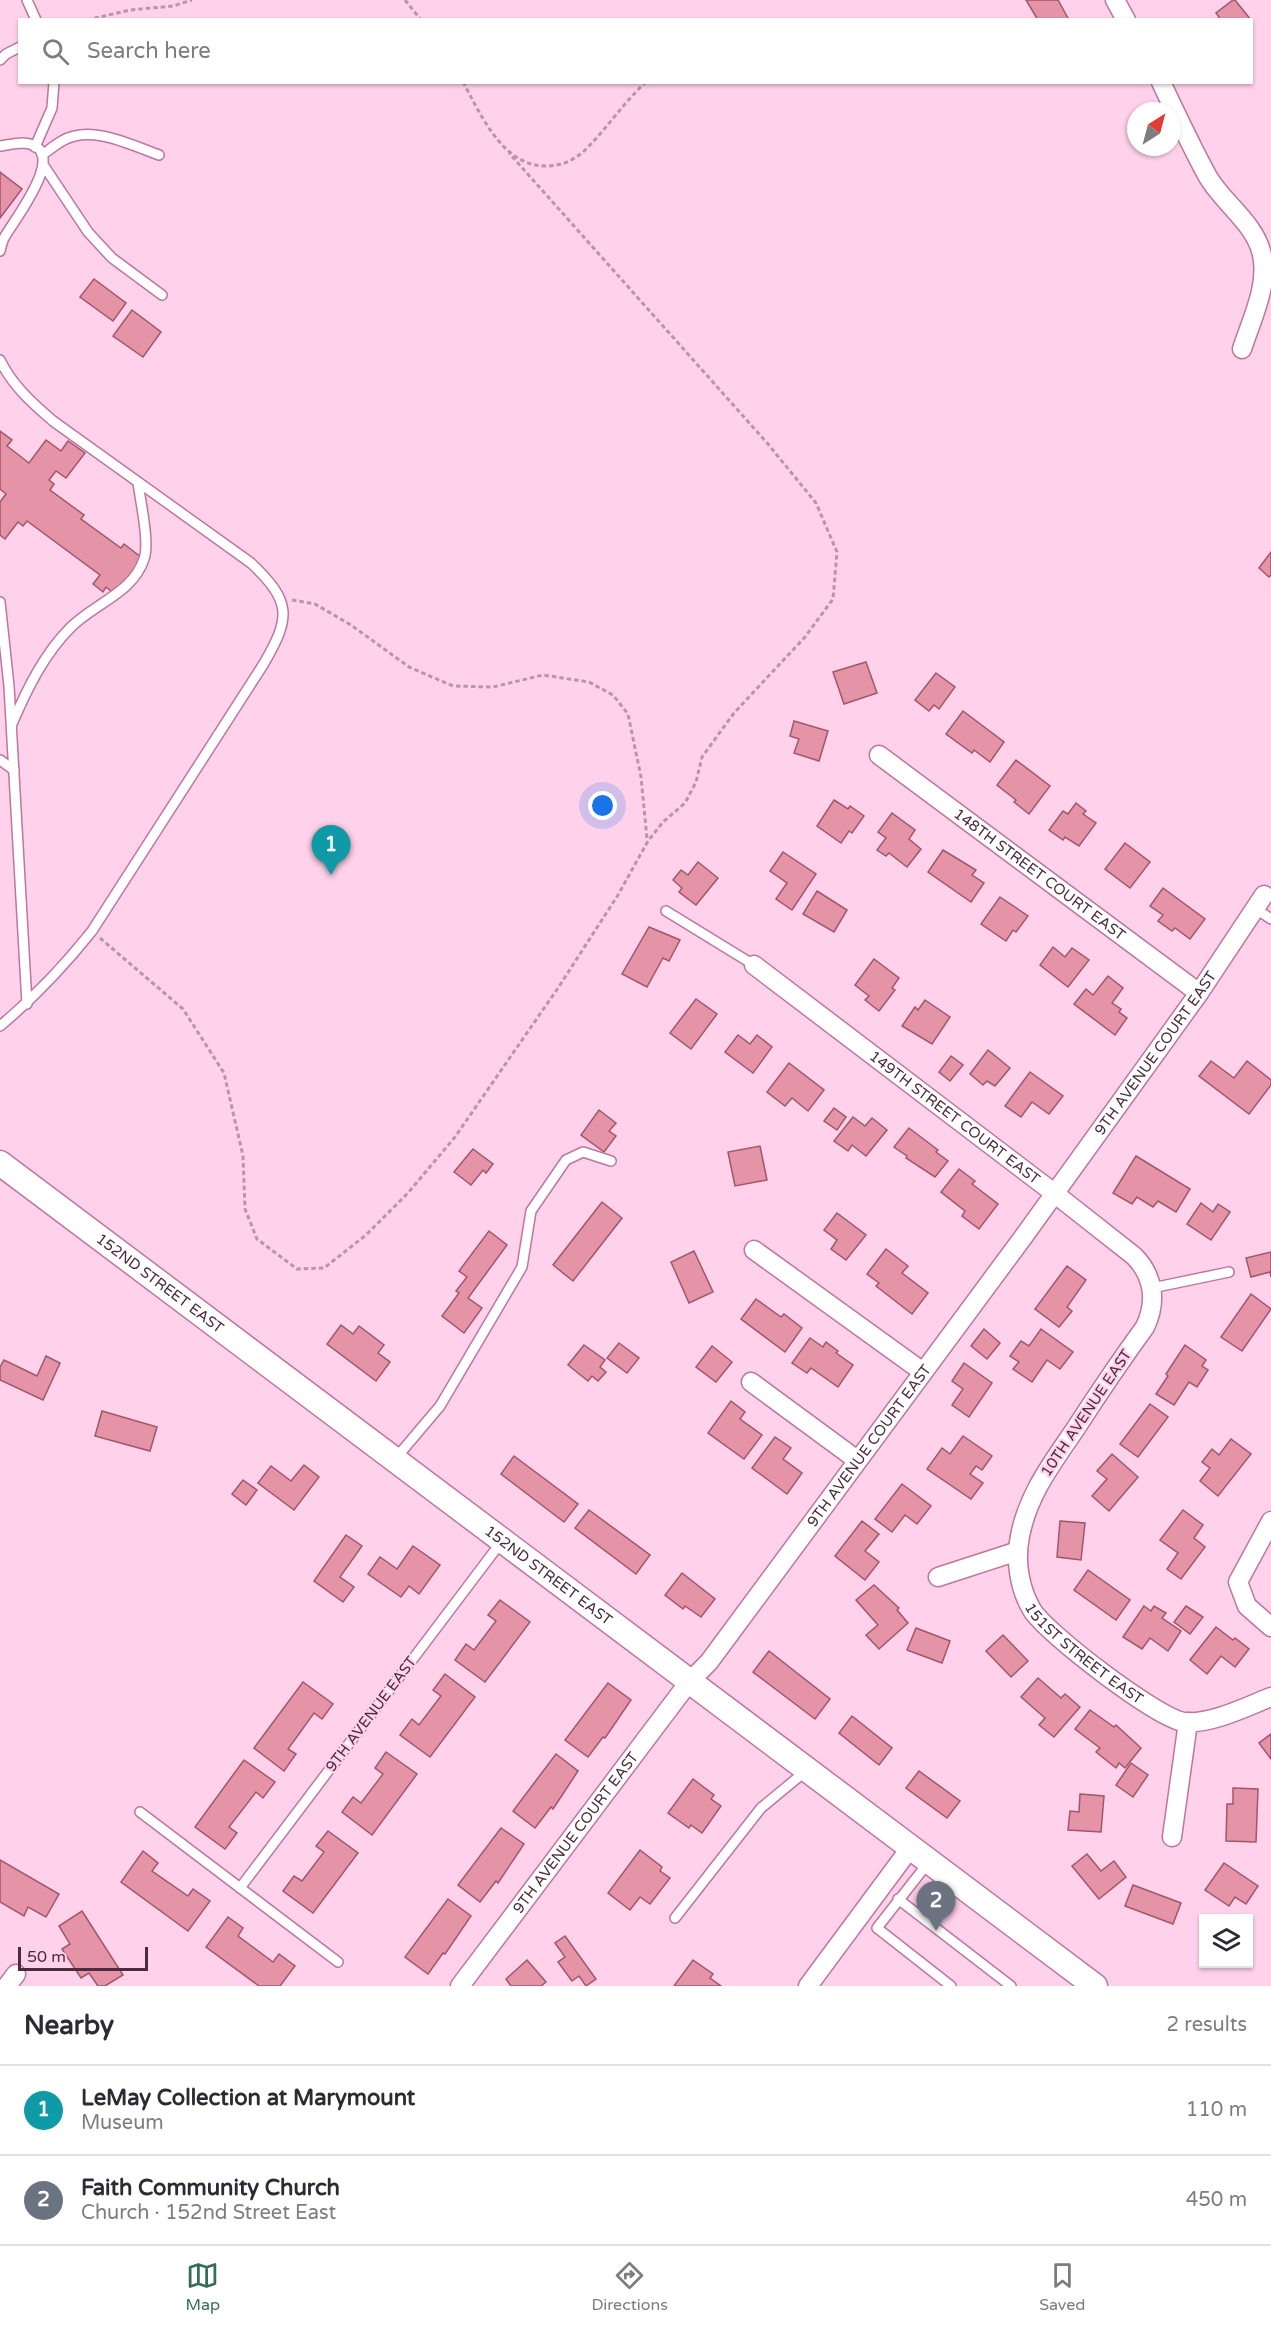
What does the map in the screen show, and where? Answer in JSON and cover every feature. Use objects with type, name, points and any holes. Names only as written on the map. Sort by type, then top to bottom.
[{"type":"main road","name":"152ND STREET EAST","points":[[0,1163],[1095,1986]]},
{"type":"street","points":[[1115,0],[1125,18]]},
{"type":"street","points":[[1162,84],[1209,179],[1259,245],[1263,278],[1242,349]]},
{"type":"street","name":"148TH STREET COURT EAST","points":[[879,755],[1199,993]]},
{"type":"street","name":"9TH AVENUE COURT EAST","points":[[460,1986],[689,1682],[709,1662],[1199,993],[1264,908]]},
{"type":"street","name":"149TH STREET COURT EAST","points":[[754,965],[1134,1256],[1145,1269],[1150,1283]]},
{"type":"street","points":[[754,1250],[923,1371]]},
{"type":"street","name":"10TH AVENUE EAST","points":[[1018,1551],[1027,1506],[1033,1495],[1145,1327],[1151,1314],[1150,1283]]},
{"type":"street","points":[[751,1382],[857,1460]]},
{"type":"street","points":[[1271,1521],[1238,1582],[1247,1606],[1271,1627]]},
{"type":"street","points":[[938,1577],[1018,1551]]},
{"type":"street","name":"151ST STREET EAST","points":[[1018,1551],[1021,1584],[1033,1612],[1059,1637],[1139,1698],[1178,1721],[1188,1722]]},
{"type":"street","points":[[1172,1837],[1188,1722],[1228,1713],[1271,1697]]},
{"type":"street","points":[[808,1986],[911,1847]]},
{"type":"lane","points":[[27,0],[35,18]]},
{"type":"lane","points":[[0,60],[18,48]]},
{"type":"lane","points":[[35,147],[52,108],[54,84]]},
{"type":"lane","points":[[42,155],[63,140],[78,135],[102,136],[159,155]]},
{"type":"lane","points":[[0,146],[24,143],[35,147],[42,155],[44,166],[88,232],[112,258],[162,296]]},
{"type":"lane","points":[[0,251],[4,238],[38,183],[44,166]]},
{"type":"lane","points":[[0,360],[6,373],[27,399],[53,421],[250,563],[269,580],[284,612],[277,641],[92,931],[64,966],[27,1004],[0,1026]]},
{"type":"lane","points":[[11,726],[27,690],[53,648],[71,627],[92,609],[123,589],[137,575],[146,551],[138,482]]},
{"type":"lane","points":[[0,602],[14,770],[27,1004]]},
{"type":"lane","points":[[0,760],[14,770]]},
{"type":"lane","points":[[666,911],[754,965]]},
{"type":"lane","points":[[394,1460],[440,1406],[522,1268],[531,1211],[566,1160],[583,1152],[611,1161]]},
{"type":"lane","points":[[1150,1283],[1229,1272]]},
{"type":"lane","name":"9TH AVENUE EAST","points":[[240,1888],[502,1541]]},
{"type":"lane","points":[[675,1917],[761,1808],[807,1770]]},
{"type":"lane","points":[[140,1812],[338,1962]]},
{"type":"lane","points":[[930,1862],[877,1928],[951,1986]]},
{"type":"lane","points":[[898,1899],[1011,1986]]},
{"type":"path","points":[[96,18],[130,10],[173,6],[192,0]]},
{"type":"path","points":[[405,0],[419,18]]},
{"type":"path","points":[[92,931],[183,1009],[224,1073],[243,1156],[245,1209],[257,1239],[297,1269],[324,1268],[366,1235],[408,1193],[455,1137],[570,969],[618,895],[648,841],[663,822],[685,803],[696,782],[702,757],[734,713],[805,637],[833,598],[837,552],[816,503],[768,444],[509,153],[485,124],[464,84]]},
{"type":"path","points":[[509,153],[535,166],[560,166],[583,152],[644,84]]},
{"type":"path","points":[[279,598],[315,604],[351,624],[409,667],[453,686],[493,687],[543,675],[589,682],[613,695],[628,714],[641,777],[648,841]]},
{"type":"building","points":[[1026,0],[1058,0],[1068,18],[1037,18]]},
{"type":"building","points":[[1235,0],[1249,18],[1220,18],[1216,13]]},
{"type":"building","points":[[0,172],[22,189],[0,218]]},
{"type":"building","points":[[94,279],[126,303],[113,321],[80,297]]},
{"type":"building","points":[[132,310],[161,332],[143,357],[113,336]]},
{"type":"building","points":[[0,431],[12,440],[7,446],[29,463],[46,440],[61,451],[68,441],[85,453],[66,478],[56,471],[49,480],[54,484],[50,490],[84,515],[81,519],[121,548],[124,544],[142,558],[116,595],[106,587],[103,592],[93,584],[100,575],[27,521],[23,526],[18,522],[5,539],[0,535],[0,502],[6,494],[0,489]]},
{"type":"building","points":[[1271,552],[1271,575],[1269,577],[1259,568]]},
{"type":"building","points":[[866,662],[877,693],[844,704],[833,672]]},
{"type":"building","points":[[936,673],[955,687],[939,709],[934,705],[929,711],[915,700]]},
{"type":"building","points":[[963,711],[1004,742],[990,762],[974,750],[972,753],[946,734]]},
{"type":"building","points":[[794,721],[828,731],[819,761],[794,753],[799,739],[790,736]]},
{"type":"building","points":[[1016,760],[1050,786],[1029,814],[997,785]]},
{"type":"building","points":[[834,800],[848,809],[850,806],[864,816],[852,833],[849,831],[841,843],[817,826]]},
{"type":"building","points":[[1076,803],[1086,811],[1083,814],[1096,823],[1079,846],[1065,837],[1063,840],[1049,830],[1063,811],[1068,814]]},
{"type":"building","points":[[892,813],[915,830],[909,839],[921,849],[907,867],[889,853],[886,856],[877,850],[886,838],[878,832]]},
{"type":"building","points":[[1125,843],[1150,862],[1130,888],[1105,869]]},
{"type":"building","points":[[943,850],[976,870],[972,875],[984,883],[971,902],[928,872]]},
{"type":"building","points":[[783,852],[816,874],[792,910],[776,899],[787,883],[770,871]]},
{"type":"building","points":[[698,862],[718,878],[696,905],[679,892],[682,888],[673,880],[681,870],[688,875]]},
{"type":"building","points":[[1163,888],[1205,919],[1190,939],[1175,928],[1172,931],[1158,921],[1163,915],[1150,906]]},
{"type":"building","points":[[817,891],[847,910],[834,932],[803,914]]},
{"type":"building","points":[[1000,897],[1028,916],[1016,932],[1013,930],[1006,941],[981,924]]},
{"type":"building","points":[[649,927],[680,940],[669,961],[663,958],[647,987],[622,974]]},
{"type":"building","points":[[1053,947],[1065,957],[1072,948],[1089,960],[1068,987],[1040,965]]},
{"type":"building","points":[[874,959],[899,978],[892,988],[895,990],[879,1011],[865,1000],[869,996],[855,985]]},
{"type":"building","points":[[1108,976],[1123,988],[1112,1003],[1121,1009],[1119,1012],[1127,1018],[1115,1035],[1074,1004],[1086,989],[1093,995]]},
{"type":"building","points":[[696,999],[717,1014],[691,1049],[670,1033]]},
{"type":"building","points":[[925,1000],[950,1017],[932,1044],[902,1026],[915,1007],[918,1010]]},
{"type":"building","points":[[738,1035],[750,1044],[757,1035],[772,1047],[753,1073],[725,1052]]},
{"type":"building","points":[[988,1050],[1010,1068],[995,1086],[987,1081],[983,1085],[970,1074]]},
{"type":"building","points":[[951,1056],[963,1065],[950,1081],[939,1072]]},
{"type":"building","points":[[1211,1061],[1234,1078],[1247,1061],[1271,1080],[1271,1085],[1249,1114],[1199,1076]]},
{"type":"building","points":[[789,1063],[824,1090],[808,1111],[792,1098],[785,1106],[767,1092]]},
{"type":"building","points":[[1030,1072],[1063,1096],[1049,1114],[1032,1102],[1021,1117],[1005,1106]]},
{"type":"building","points":[[834,1108],[846,1117],[837,1130],[824,1121]]},
{"type":"building","points":[[599,1110],[616,1123],[609,1131],[616,1136],[604,1152],[581,1135]]},
{"type":"building","points":[[853,1117],[865,1126],[872,1118],[887,1130],[866,1156],[852,1145],[848,1151],[834,1141]]},
{"type":"building","points":[[909,1128],[938,1150],[936,1152],[948,1161],[935,1177],[894,1147]]},
{"type":"building","points":[[760,1146],[767,1180],[735,1186],[728,1152]]},
{"type":"building","points":[[473,1149],[493,1164],[486,1173],[483,1170],[471,1185],[454,1172]]},
{"type":"building","points":[[1136,1156],[1190,1189],[1176,1212],[1158,1201],[1153,1207],[1137,1197],[1132,1204],[1113,1193]]},
{"type":"building","points":[[959,1169],[975,1181],[972,1184],[998,1204],[979,1229],[962,1216],[965,1211],[941,1192]]},
{"type":"building","points":[[602,1202],[622,1218],[573,1281],[553,1265]]},
{"type":"building","points":[[1201,1203],[1213,1212],[1218,1204],[1230,1212],[1211,1240],[1187,1224]]},
{"type":"building","points":[[837,1213],[866,1235],[846,1260],[831,1249],[837,1240],[824,1230]]},
{"type":"building","points":[[489,1231],[507,1245],[468,1298],[482,1308],[464,1333],[442,1316],[459,1293],[456,1291],[467,1277],[459,1271]]},
{"type":"building","points":[[886,1249],[908,1266],[902,1273],[928,1293],[912,1314],[876,1286],[879,1283],[867,1274]]},
{"type":"building","points":[[694,1251],[713,1292],[689,1303],[671,1262]]},
{"type":"building","points":[[1271,1252],[1271,1277],[1270,1272],[1251,1277],[1246,1258]]},
{"type":"building","points":[[1067,1266],[1086,1280],[1067,1307],[1072,1311],[1059,1327],[1035,1309]]},
{"type":"building","points":[[1251,1294],[1271,1309],[1242,1351],[1221,1337]]},
{"type":"building","points":[[756,1299],[781,1317],[784,1314],[802,1328],[785,1352],[741,1319]]},
{"type":"building","points":[[341,1325],[353,1334],[359,1326],[384,1345],[378,1353],[390,1362],[376,1381],[327,1344]]},
{"type":"building","points":[[984,1329],[1000,1343],[987,1359],[971,1346]]},
{"type":"building","points":[[1041,1329],[1073,1352],[1060,1369],[1047,1360],[1032,1382],[1013,1369],[1019,1362],[1010,1356],[1021,1341],[1029,1346]]},
{"type":"building","points":[[810,1338],[823,1347],[826,1342],[838,1351],[836,1353],[853,1365],[838,1387],[811,1368],[807,1373],[792,1363]]},
{"type":"building","points":[[619,1343],[639,1358],[627,1373],[607,1358]]},
{"type":"building","points":[[584,1345],[605,1360],[600,1367],[606,1372],[598,1381],[592,1376],[588,1381],[568,1365]]},
{"type":"building","points":[[1185,1345],[1206,1360],[1202,1366],[1208,1370],[1197,1387],[1189,1382],[1174,1405],[1156,1394]]},
{"type":"building","points":[[712,1346],[732,1362],[716,1382],[696,1367]]},
{"type":"building","points":[[46,1356],[60,1363],[43,1400],[0,1380],[0,1367],[4,1360],[37,1376]]},
{"type":"building","points":[[964,1363],[992,1383],[969,1417],[952,1405],[963,1389],[952,1381]]},
{"type":"building","points":[[731,1401],[745,1412],[740,1419],[762,1435],[744,1459],[708,1433]]},
{"type":"building","points":[[1150,1404],[1168,1417],[1138,1457],[1120,1444]]},
{"type":"building","points":[[102,1411],[157,1427],[150,1451],[95,1436]]},
{"type":"building","points":[[963,1436],[992,1456],[982,1470],[976,1466],[970,1474],[983,1483],[971,1499],[927,1469],[942,1448],[950,1454]]},
{"type":"building","points":[[775,1437],[791,1448],[783,1459],[802,1473],[787,1494],[752,1468]]},
{"type":"building","points":[[1231,1439],[1251,1454],[1218,1496],[1200,1481],[1210,1468],[1202,1462],[1212,1449],[1219,1455]]},
{"type":"building","points":[[1112,1454],[1138,1477],[1109,1511],[1092,1496],[1107,1479],[1097,1471]]},
{"type":"building","points":[[514,1456],[578,1504],[564,1522],[501,1474]]},
{"type":"building","points":[[304,1465],[319,1477],[294,1510],[258,1483],[271,1466],[291,1481]]},
{"type":"building","points":[[243,1480],[257,1490],[246,1505],[232,1494]]},
{"type":"building","points":[[902,1484],[931,1506],[917,1524],[905,1515],[892,1532],[875,1519]]},
{"type":"building","points":[[589,1510],[650,1555],[636,1574],[575,1528]]},
{"type":"building","points":[[1183,1510],[1203,1525],[1194,1538],[1205,1547],[1181,1579],[1167,1569],[1178,1553],[1160,1540]]},
{"type":"building","points":[[862,1521],[879,1534],[865,1551],[879,1562],[865,1580],[835,1556]]},
{"type":"building","points":[[1060,1521],[1085,1523],[1081,1560],[1057,1557]]},
{"type":"building","points":[[346,1535],[362,1546],[340,1577],[354,1587],[343,1602],[314,1581]]},
{"type":"building","points":[[413,1546],[440,1565],[419,1594],[409,1586],[401,1597],[368,1574],[380,1557],[397,1569]]},
{"type":"building","points":[[1088,1570],[1130,1600],[1116,1620],[1074,1590]]},
{"type":"building","points":[[682,1573],[715,1599],[701,1617],[685,1606],[683,1609],[665,1595]]},
{"type":"building","points":[[874,1585],[899,1608],[897,1610],[908,1623],[879,1649],[866,1635],[878,1625],[856,1600]]},
{"type":"building","points":[[500,1600],[530,1622],[485,1682],[455,1660],[466,1644],[474,1650],[496,1621],[488,1615]]},
{"type":"building","points":[[1144,1606],[1151,1611],[1154,1606],[1166,1613],[1162,1618],[1181,1631],[1168,1651],[1150,1638],[1142,1649],[1123,1637]]},
{"type":"building","points":[[1186,1606],[1203,1617],[1190,1634],[1174,1622]]},
{"type":"building","points":[[1216,1627],[1249,1649],[1235,1667],[1221,1656],[1207,1674],[1190,1660]]},
{"type":"building","points":[[916,1628],[950,1641],[942,1663],[907,1650]]},
{"type":"building","points":[[1003,1635],[1028,1661],[1011,1677],[986,1651]]},
{"type":"building","points":[[769,1651],[830,1699],[815,1719],[753,1672]]},
{"type":"building","points":[[445,1674],[475,1697],[430,1757],[400,1735],[412,1719],[419,1725],[441,1696],[433,1690]]},
{"type":"building","points":[[1038,1678],[1061,1698],[1065,1694],[1080,1707],[1054,1737],[1039,1725],[1045,1718],[1021,1697]]},
{"type":"building","points":[[303,1682],[333,1704],[322,1719],[314,1713],[288,1749],[296,1754],[284,1771],[254,1748]]},
{"type":"building","points":[[608,1683],[631,1700],[605,1738],[603,1737],[588,1757],[565,1740]]},
{"type":"building","points":[[1090,1710],[1114,1727],[1116,1725],[1141,1748],[1125,1768],[1119,1763],[1116,1768],[1096,1752],[1100,1748],[1075,1729]]},
{"type":"building","points":[[852,1716],[892,1748],[879,1765],[839,1733]]},
{"type":"building","points":[[1271,1734],[1271,1759],[1259,1743]]},
{"type":"building","points":[[386,1752],[417,1774],[372,1835],[342,1812],[353,1797],[361,1803],[383,1774],[375,1768]]},
{"type":"building","points":[[556,1754],[578,1771],[553,1809],[551,1807],[535,1828],[513,1811]]},
{"type":"building","points":[[244,1760],[275,1782],[263,1798],[256,1792],[229,1827],[237,1833],[225,1849],[195,1827]]},
{"type":"building","points":[[1131,1763],[1148,1775],[1133,1797],[1116,1785]]},
{"type":"building","points":[[919,1771],[960,1801],[947,1818],[906,1788]]},
{"type":"building","points":[[693,1779],[714,1795],[711,1799],[721,1806],[702,1833],[691,1825],[689,1828],[668,1813]]},
{"type":"building","points":[[1233,1788],[1258,1789],[1256,1842],[1226,1841],[1227,1804],[1233,1804]]},
{"type":"building","points":[[1080,1794],[1104,1796],[1101,1832],[1068,1830],[1070,1811],[1079,1812]]},
{"type":"building","points":[[501,1828],[524,1844],[498,1883],[496,1881],[480,1902],[458,1885]]},
{"type":"building","points":[[328,1831],[358,1853],[313,1913],[283,1891],[294,1876],[302,1881],[324,1852],[316,1846]]},
{"type":"building","points":[[640,1850],[662,1867],[660,1871],[670,1878],[650,1904],[640,1897],[630,1910],[608,1893]]},
{"type":"building","points":[[143,1851],[158,1863],[152,1871],[188,1896],[193,1889],[210,1901],[188,1931],[121,1882]]},
{"type":"building","points":[[1087,1854],[1101,1871],[1114,1861],[1126,1877],[1099,1899],[1072,1866]]},
{"type":"building","points":[[0,1860],[59,1894],[46,1917],[28,1907],[24,1916],[0,1902]]},
{"type":"building","points":[[1224,1863],[1258,1886],[1246,1904],[1235,1897],[1229,1906],[1205,1890]]},
{"type":"building","points":[[1133,1885],[1181,1903],[1173,1924],[1125,1906]]},
{"type":"building","points":[[448,1899],[471,1916],[428,1974],[405,1957]]},
{"type":"building","points":[[82,1911],[123,1975],[105,1986],[98,1986],[89,1973],[81,1978],[62,1949],[70,1944],[59,1926]]},
{"type":"building","points":[[228,1917],[243,1928],[238,1936],[273,1962],[279,1954],[295,1966],[280,1986],[259,1986],[206,1947]]},
{"type":"building","points":[[565,1936],[596,1979],[586,1986],[579,1976],[572,1981],[558,1962],[565,1957],[555,1943]]},
{"type":"building","points":[[527,1960],[546,1982],[541,1986],[511,1986],[506,1979]]},
{"type":"building","points":[[693,1960],[713,1974],[710,1978],[721,1986],[674,1986]]},
{"type":"place","name":"LeMay Collection at Marymount","points":[[331,875]]},
{"type":"place","name":"Faith Community Church","points":[[936,1931]]}]
